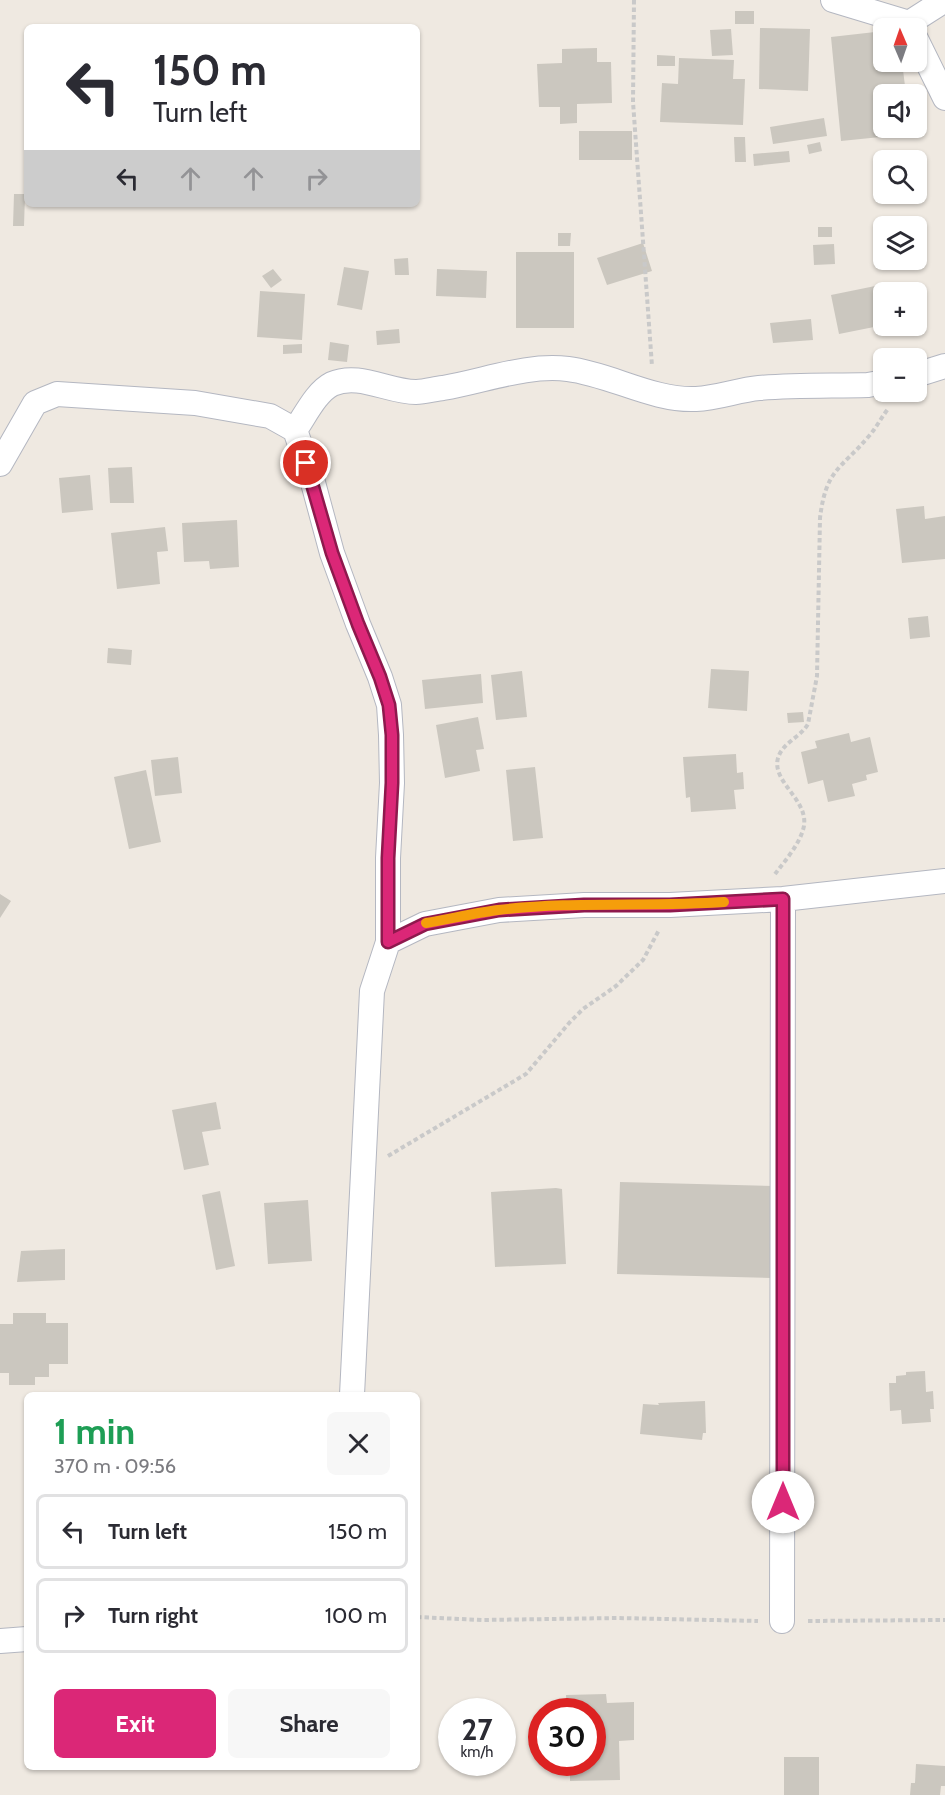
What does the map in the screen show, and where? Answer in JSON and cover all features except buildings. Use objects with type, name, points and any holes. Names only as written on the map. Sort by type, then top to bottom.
[{"type":"street","points":[[833,0],[880,18]]},
{"type":"street","points":[[895,0],[905,18]]},
{"type":"street","points":[[925,18],[945,0]]},
{"type":"street","points":[[927,61],[945,98]]},
{"type":"street","points":[[927,372],[945,366]]},
{"type":"street","points":[[295,430],[320,394],[330,385],[342,381],[364,381],[388,389],[417,392],[461,385],[493,376],[549,368],[571,369],[655,393],[695,399],[757,388],[873,386]]},
{"type":"street","points":[[0,464],[35,403],[57,394],[195,403],[270,416],[295,430],[312,479],[332,553],[389,705],[392,735],[388,942],[372,991],[361,1171],[352,1392]]},
{"type":"street","points":[[388,942],[425,924],[499,910],[584,905],[670,905],[754,901],[945,881]]},
{"type":"street","points":[[782,1621],[783,899]]},
{"type":"street","points":[[0,1641],[24,1639]]},
{"type":"path","points":[[634,0],[634,123],[655,393]]},
{"type":"path","points":[[754,901],[786,860],[804,825],[805,818],[801,807],[778,772],[777,761],[782,748],[805,730],[808,724],[817,676],[822,500],[828,481],[842,462],[869,436],[883,402]]},
{"type":"path","points":[[361,1171],[526,1074],[577,1015],[616,986],[643,960],[670,905]]},
{"type":"path","points":[[420,1617],[482,1620],[618,1618],[782,1621],[945,1620]]},
{"type":"slow traffic","points":[[426,923],[499,910],[584,905],[670,905],[724,902]]},
{"type":"route","points":[[306,463],[332,553],[389,705],[392,735],[392,783],[388,858],[388,942],[425,924],[499,910],[783,899],[783,1502]]}]
